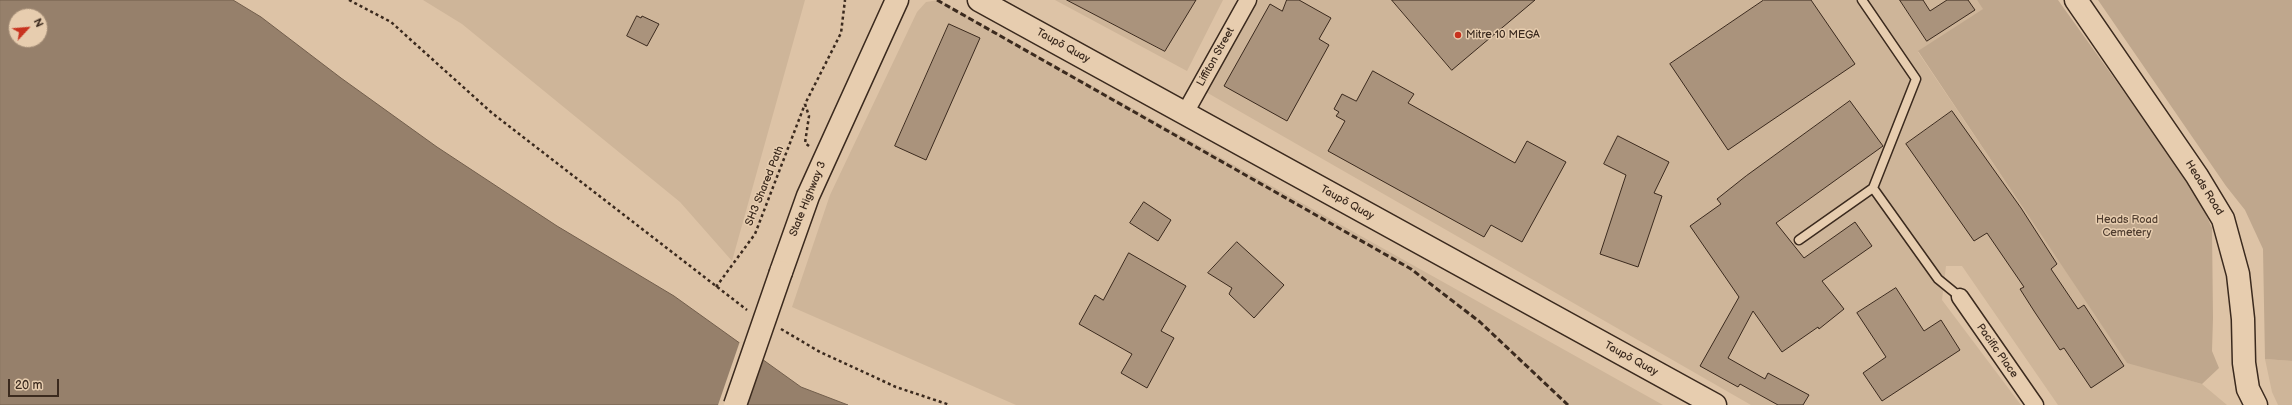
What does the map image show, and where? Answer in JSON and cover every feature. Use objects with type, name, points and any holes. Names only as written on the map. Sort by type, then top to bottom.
[{"type":"main road","name":"State Highway 3","points":[[735,405],[808,196],[897,0]]},
{"type":"main road","name":"Taupō Quay","points":[[979,0],[1715,405]]},
{"type":"main road","name":"Heads Road","points":[[2076,0],[2197,176],[2223,219],[2238,274],[2243,319],[2244,363],[2248,389],[2256,405]]},
{"type":"street","name":"Liffiton Street","points":[[1184,113],[1248,0]]},
{"type":"street","name":"Pacific Place","points":[[1960,297],[2035,405]]},
{"type":"lane","points":[[1800,240],[1873,188],[1916,79],[1862,0]]},
{"type":"lane","points":[[1873,188],[1938,279],[1960,297]]},
{"type":"path","points":[[349,0],[391,22],[492,113],[716,287],[752,313]]},
{"type":"path","name":"SH3 Shared Path","points":[[716,287],[754,234],[805,104],[841,33],[845,0]]},
{"type":"path","points":[[805,104],[809,116],[805,143],[810,146]]},
{"type":"path","points":[[779,328],[820,352],[896,387],[950,405]]},
{"type":"shaded area","points":[[0,0],[233,0],[261,17],[341,78],[437,147],[557,226],[674,296],[801,387],[848,405],[0,405]]},
{"type":"shaded area","points":[[423,0],[805,0],[732,261],[680,202],[462,24]]},
{"type":"shaded area","points":[[939,0],[1663,405],[1016,405],[792,307],[830,195],[917,12],[926,2]]},
{"type":"shaded area","points":[[1055,0],[1223,0],[1187,71]]},
{"type":"shaded area","points":[[1259,0],[1977,0],[1984,9],[1918,52],[2127,362],[2202,384],[2227,405],[2058,405],[1962,266],[1946,266],[1942,300],[2021,405],[1751,405],[1206,92]]},
{"type":"shaded area","points":[[2265,359],[2292,361],[2292,405],[2278,405],[2272,392]]},
{"type":"green space","name":"Heads Road Cemetery","points":[[1977,0],[2058,0],[2195,191],[2212,228],[2212,351],[2219,368],[2202,384],[2127,363],[1918,51],[1983,9]]},
{"type":"green space","points":[[2098,0],[2292,0],[2292,361],[2265,359],[2263,249],[2245,210],[2226,186]]},
{"type":"pier","points":[[740,341],[763,358],[747,405],[718,405]]},
{"type":"building","points":[[1067,0],[1196,0],[1165,51]]},
{"type":"building","points":[[1287,0],[1299,0],[1331,18],[1319,39],[1329,45],[1287,121],[1224,86],[1270,4],[1282,11]]},
{"type":"building","name":"Mitre 10 MEGA","points":[[1392,0],[1535,0],[1452,70]]},
{"type":"building","points":[[1764,0],[1811,0],[1855,64],[1728,150],[1670,64]]},
{"type":"building","points":[[1900,0],[1923,0],[1930,11],[1947,0],[1968,0],[1975,10],[1927,41]]},
{"type":"building","points":[[637,16],[641,18],[642,16],[659,24],[647,46],[627,36]]},
{"type":"building","points":[[949,24],[980,38],[926,160],[895,146]]},
{"type":"building","points":[[1373,71],[1414,94],[1408,103],[1515,163],[1527,141],[1566,162],[1522,242],[1491,225],[1484,237],[1328,151],[1345,121],[1336,116],[1339,112],[1334,109],[1342,94],[1356,101]]},
{"type":"building","points":[[1850,101],[1883,146],[1776,223],[1804,258],[1855,222],[1872,246],[1822,281],[1844,309],[1819,329],[1818,327],[1782,352],[1753,311],[1728,358],[1765,379],[1768,373],[1809,395],[1803,405],[1778,405],[1740,384],[1738,387],[1700,366],[1739,297],[1690,226],[1721,204],[1717,199],[1746,176]]},
{"type":"building","points":[[1952,111],[2021,208],[2057,264],[2051,269],[2078,309],[2084,305],[2124,366],[2091,388],[2064,348],[2060,350],[2020,289],[2024,287],[1987,233],[1974,241],[1906,144]]},
{"type":"building","points":[[1618,136],[1669,162],[1654,193],[1662,196],[1638,267],[1600,254],[1626,175],[1604,164]]},
{"type":"building","points":[[1144,202],[1171,220],[1158,241],[1130,223]]},
{"type":"building","points":[[1237,242],[1284,285],[1254,318],[1229,294],[1232,288],[1208,273]]},
{"type":"building","points":[[1129,253],[1186,286],[1161,331],[1174,338],[1147,388],[1121,373],[1132,354],[1079,324],[1095,295],[1103,300]]},
{"type":"building","points":[[1896,288],[1924,331],[1941,320],[1960,350],[1882,401],[1863,373],[1886,357],[1857,313]]},
{"type":"railway","points":[[937,0],[1411,269],[1480,322],[1568,405]]},
{"type":"place","name":"Mitre 10 MEGA","points":[[1458,35]]}]
